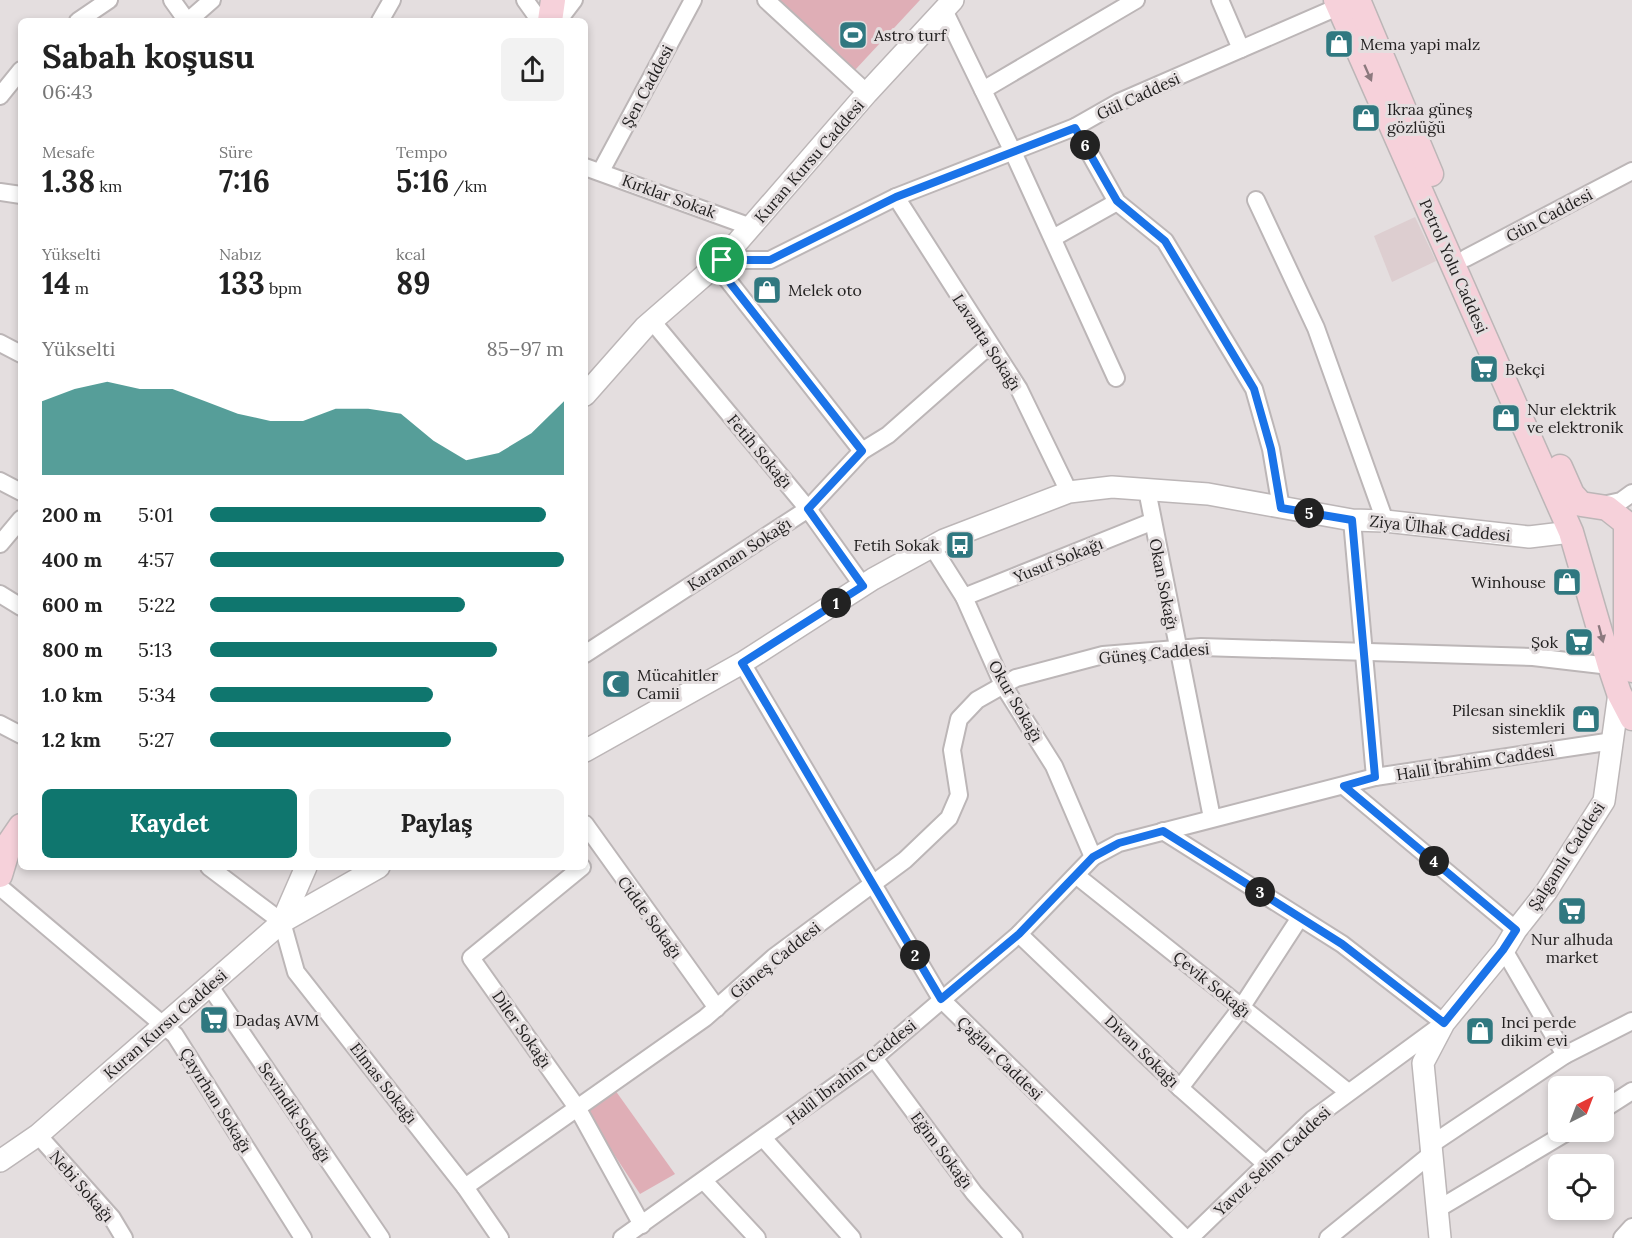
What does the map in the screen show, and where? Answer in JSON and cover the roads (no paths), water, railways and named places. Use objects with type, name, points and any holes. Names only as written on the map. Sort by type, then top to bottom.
[{"type":"main road","points":[[550,18],[553,0]]},
{"type":"main road","name":"Petrol Yolu Caddesi","points":[[1347,2],[1572,494],[1581,504],[1629,512],[1626,573],[1629,649],[1621,668],[1619,693],[1632,718]]},
{"type":"main road","name":"Petrol Yolu Caddesi","points":[[1347,2],[1571,532],[1621,668]]},
{"type":"main road","points":[[1571,532],[1575,519],[1580,513],[1598,506]]},
{"type":"main road","points":[[1586,578],[1604,586],[1620,584],[1626,573]]},
{"type":"main road","points":[[0,875],[10,834]]},
{"type":"street","points":[[82,18],[108,0]]},
{"type":"street","points":[[172,0],[199,15]]},
{"type":"street","points":[[382,18],[392,0]]},
{"type":"street","points":[[525,0],[538,18]]},
{"type":"street","points":[[560,18],[574,0]]},
{"type":"street","name":"Şen Caddesi","points":[[593,169],[693,0]]},
{"type":"street","points":[[766,0],[867,93]]},
{"type":"street","points":[[983,90],[1136,0]]},
{"type":"street","points":[[1220,0],[1241,50]]},
{"type":"street","name":"Gül Caddesi","points":[[719,263],[770,260],[896,197],[1075,128],[1119,102],[1347,2]]},
{"type":"street","points":[[948,5],[983,90],[1116,378]]},
{"type":"street","name":"Kuran Kursu Caddesi","points":[[588,392],[652,321],[719,263],[867,93],[948,5]]},
{"type":"street","points":[[0,96],[18,74]]},
{"type":"street","points":[[1075,128],[1117,201],[1165,241],[1254,389],[1271,449],[1281,508]]},
{"type":"street","name":"Kırklar Sokak","points":[[593,169],[752,227]]},
{"type":"street","name":"Gün Caddesi","points":[[1466,258],[1632,171]]},
{"type":"street","points":[[0,192],[18,195]]},
{"type":"street","name":"Lavanta Sokağı","points":[[896,197],[1019,389],[1069,492]]},
{"type":"street","points":[[1256,200],[1316,328],[1385,521]]},
{"type":"street","points":[[1053,238],[1117,201]]},
{"type":"street","points":[[719,263],[862,451]]},
{"type":"street","name":"Fetih Sokağı","points":[[652,321],[808,509],[863,586]]},
{"type":"street","points":[[0,344],[18,353]]},
{"type":"street","name":"Karaman Sokağı","points":[[588,652],[808,509],[862,451],[888,435],[990,345]]},
{"type":"street","points":[[0,481],[18,490]]},
{"type":"street","name":"Ziya Ülhak Caddesi","points":[[588,749],[742,663],[863,586],[944,540],[1069,492],[1112,487],[1208,494],[1352,520],[1385,521],[1529,537],[1571,532]]},
{"type":"street","name":"Okan Sokağı","points":[[1147,490],[1151,522],[1212,818]]},
{"type":"street","points":[[1598,506],[1621,501],[1632,493]]},
{"type":"street","points":[[1352,520],[1361,651],[1375,777]]},
{"type":"street","name":"Yusuf Sokağı","points":[[964,597],[1151,522]]},
{"type":"street","points":[[0,544],[18,523]]},
{"type":"street","name":"Okur Sokağı","points":[[933,548],[964,597],[1003,685],[1054,766],[1093,857]]},
{"type":"street","points":[[0,594],[18,605]]},
{"type":"street","name":"Güneş Caddesi","points":[[465,1187],[578,1109],[717,1008],[774,957],[905,860],[949,818],[959,795],[952,750],[958,719],[977,700],[1016,678],[1103,655],[1177,648],[1533,657],[1621,668]]},
{"type":"street","name":"Çağlar Caddesi","points":[[742,663],[941,999],[1185,1238]]},
{"type":"street","name":"Şalgamlı Caddesi","points":[[1440,1238],[1423,1063],[1444,1023],[1546,892],[1604,801],[1619,693]]},
{"type":"street","points":[[0,724],[18,733]]},
{"type":"street","name":"Halil İbrahim Caddesi","points":[[634,1233],[874,1058],[1019,934],[1093,857],[1119,843],[1375,777],[1613,741]]},
{"type":"street","points":[[1344,786],[1516,930]]},
{"type":"street","name":"Cidde Sokağı","points":[[588,830],[717,1008]]},
{"type":"street","points":[[1163,831],[1232,873],[1299,919],[1342,944],[1444,1023]]},
{"type":"street","name":"Diler Sokağı","points":[[588,863],[602,851]]},
{"type":"street","points":[[213,870],[282,922],[375,870]]},
{"type":"street","name":"Kuran Kursu Caddesi","points":[[0,1161],[38,1135],[282,922],[305,870]]},
{"type":"street","name":"Diler Sokağı","points":[[579,870],[471,958],[578,1109],[634,1233]]},
{"type":"street","name":"Çevik Sokağı","points":[[1077,876],[1348,1092]]},
{"type":"street","name":"Çayırhan Sokağı","points":[[0,887],[175,1035],[303,1238]]},
{"type":"street","points":[[1180,1088],[1241,1008],[1299,919]]},
{"type":"street","name":"Elmas Sokağı","points":[[282,922],[296,972],[465,1187],[500,1238]]},
{"type":"street","name":"Divan Sokağı","points":[[1019,934],[1180,1088],[1267,1165]]},
{"type":"street","points":[[1503,950],[1565,1055]]},
{"type":"street","name":"Sevindik Sokağı","points":[[209,985],[381,1238]]},
{"type":"street","points":[[1328,1238],[1430,1150],[1565,1055],[1632,1021]]},
{"type":"street","name":"Yavuz Selim Caddesi","points":[[1190,1238],[1313,1119],[1444,1023]]},
{"type":"street","name":"Eğim Sokağı","points":[[874,1058],[974,1193],[1014,1238]]},
{"type":"street","points":[[1614,1103],[1632,1091]]},
{"type":"street","name":"Nebi Sokağı","points":[[38,1135],[112,1218],[124,1238]]},
{"type":"street","points":[[764,1139],[852,1238]]},
{"type":"street","points":[[1438,1209],[1551,1142]]},
{"type":"street","points":[[704,1181],[757,1238]]},
{"type":"street","points":[[1622,1238],[1632,1227]]},
{"type":"place","name":"Astro turf","points":[[853,35]]},
{"type":"place","name":"Mema yapi malz","points":[[1339,44]]},
{"type":"place","name":"Ikraa güneş gözlüğü","points":[[1366,118]]},
{"type":"place","name":"Melek oto","points":[[767,290]]},
{"type":"place","name":"Bekçi","points":[[1484,369]]},
{"type":"place","name":"Nur elektrik ve elektronik","points":[[1506,418]]},
{"type":"place","name":"Fetih Sokak","points":[[960,545]]},
{"type":"place","name":"Winhouse","points":[[1567,582]]},
{"type":"place","name":"Şok","points":[[1579,642]]},
{"type":"place","name":"Mücahitler Camii","points":[[616,684]]},
{"type":"place","name":"Pilesan sineklik sistemleri","points":[[1586,719]]},
{"type":"place","name":"Nur alhuda market","points":[[1572,911]]},
{"type":"place","name":"Dadaş AVM","points":[[214,1020]]},
{"type":"place","name":"Inci perde dikim evi","points":[[1480,1031]]}]
